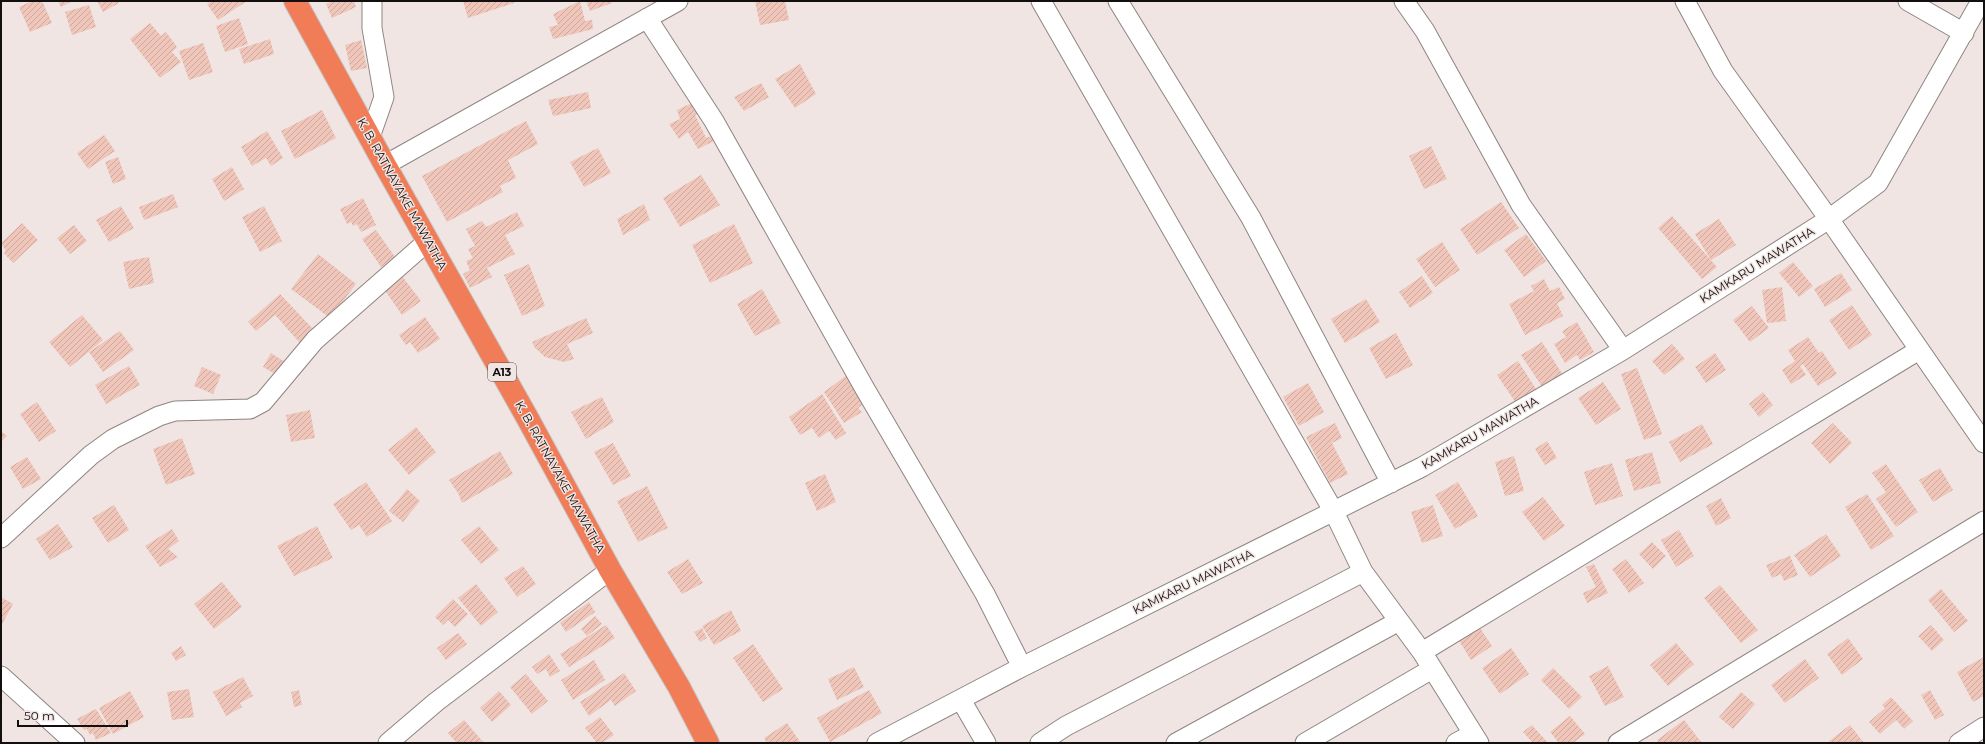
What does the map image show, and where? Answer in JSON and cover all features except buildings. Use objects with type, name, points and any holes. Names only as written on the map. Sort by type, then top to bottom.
[{"type":"highway","name":"K. B. RATNAYAKE MAWATHA","points":[[295,1],[385,165],[528,419],[610,570],[679,687],[708,743]]},
{"type":"street","points":[[370,137],[384,97],[372,28],[372,1]]},
{"type":"street","points":[[385,165],[678,1]]},
{"type":"street","points":[[1041,1],[1334,512],[1364,572],[1422,652],[1476,739],[1456,743]]},
{"type":"street","points":[[1118,1],[1251,218],[1391,483]]},
{"type":"street","points":[[1404,1],[1425,31],[1521,205],[1623,350]]},
{"type":"street","points":[[1413,1],[1425,31]]},
{"type":"street","points":[[1685,1],[1723,71],[1984,443]]},
{"type":"street","points":[[1908,1],[1964,33]]},
{"type":"street","name":"KAMKARU MAWATHA","points":[[877,743],[1022,667],[1391,483],[1623,350],[1829,220],[1878,183],[1981,1]]},
{"type":"street","points":[[647,18],[714,121],[865,389],[985,594],[1022,667]]},
{"type":"street","points":[[1,538],[90,455],[113,439],[159,416],[175,411],[250,409],[263,402],[315,340],[428,241]]},
{"type":"street","points":[[1422,652],[1919,350]]},
{"type":"street","points":[[1618,743],[1984,521]]},
{"type":"street","points":[[388,743],[436,702],[610,570]]},
{"type":"street","points":[[1040,743],[1066,726],[1364,572]]},
{"type":"street","points":[[1176,743],[1399,621]]},
{"type":"street","points":[[1305,743],[1432,669]]},
{"type":"street","points":[[1,676],[75,743]]},
{"type":"street","points":[[961,700],[986,743]]},
{"type":"street","points":[[1959,743],[1984,727]]}]
